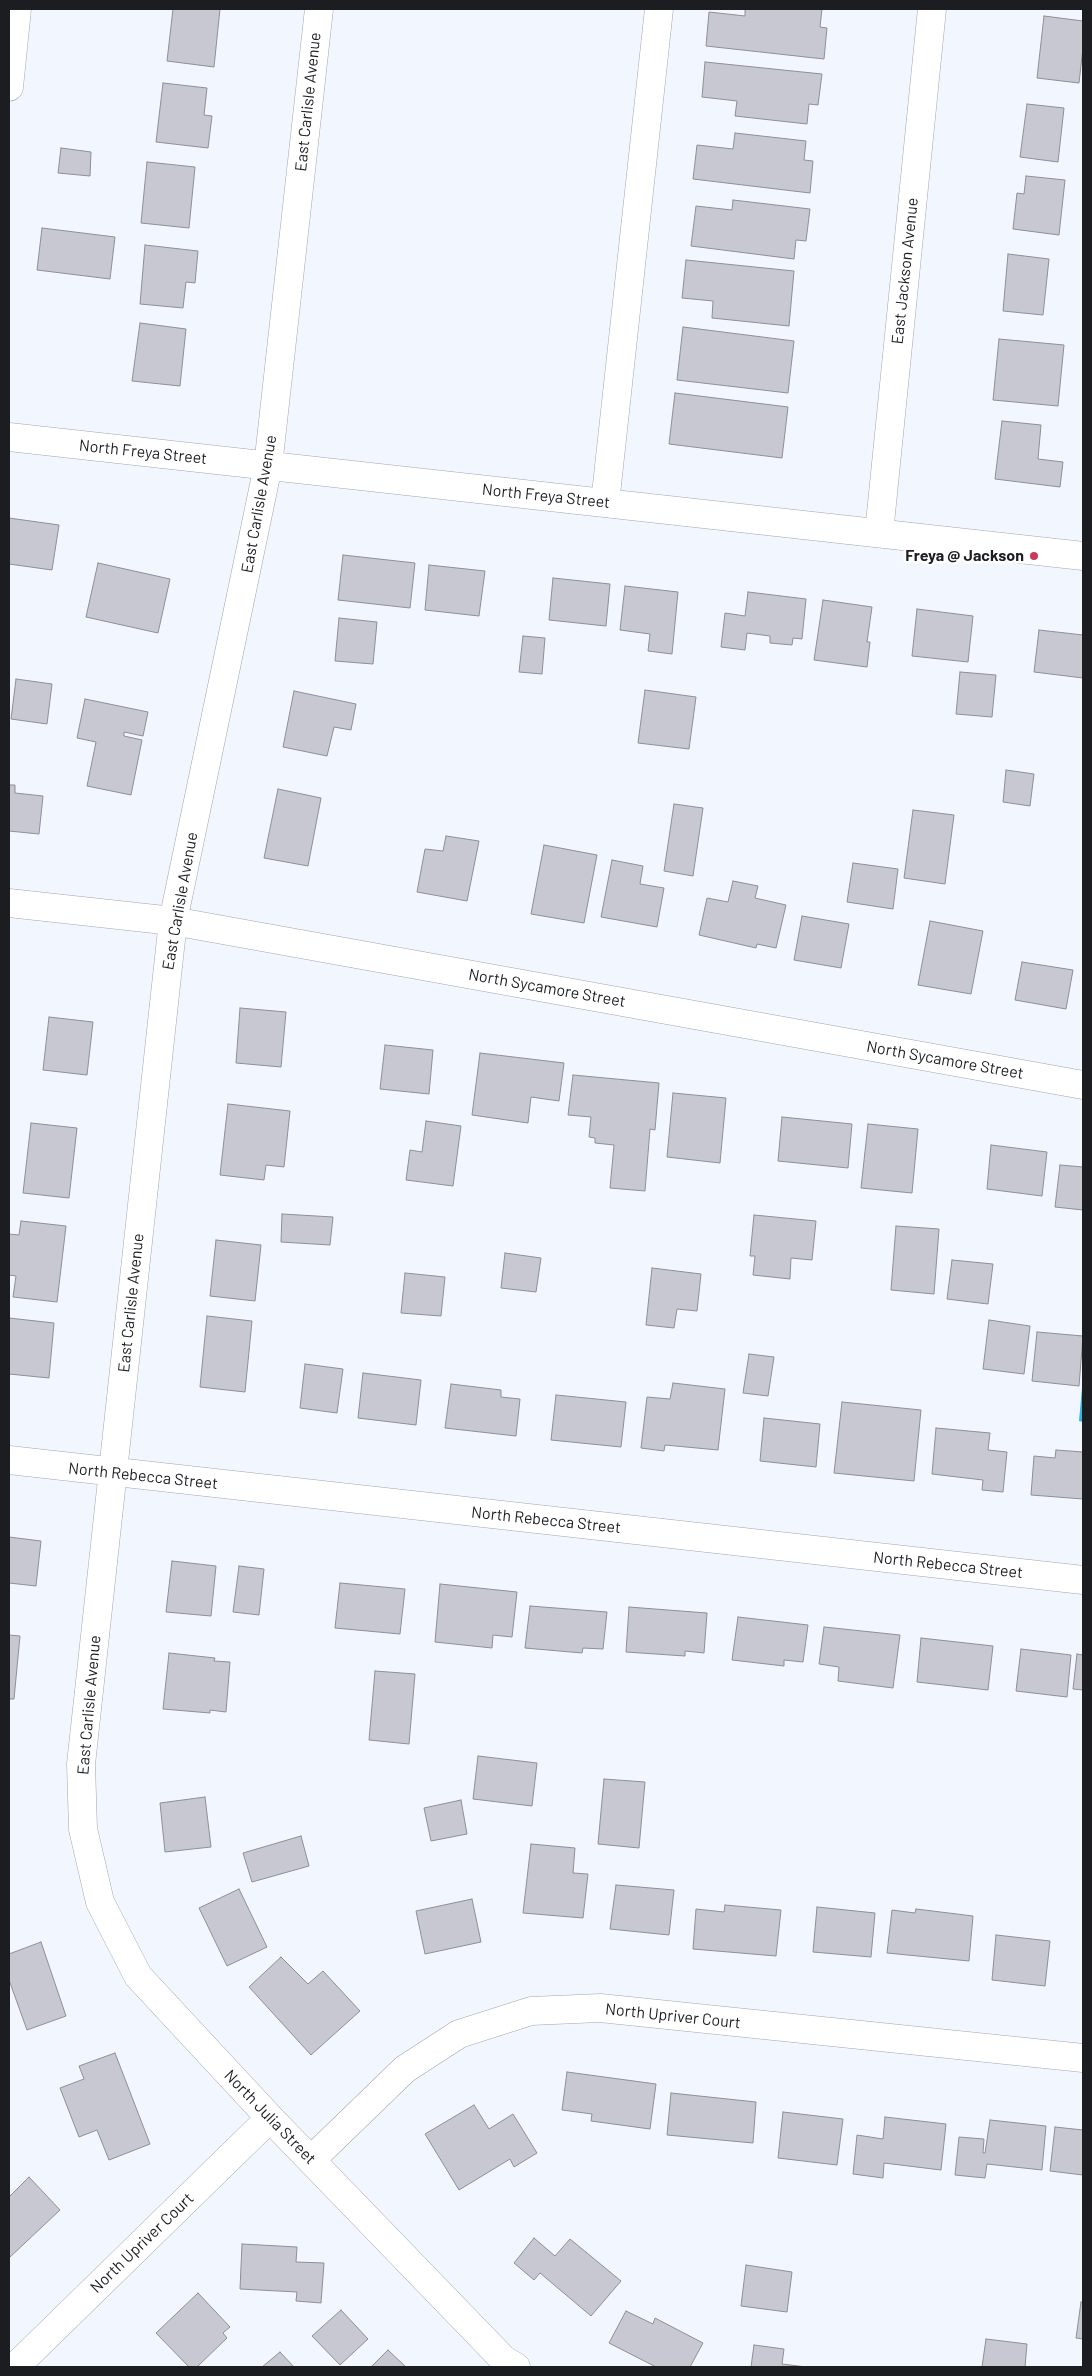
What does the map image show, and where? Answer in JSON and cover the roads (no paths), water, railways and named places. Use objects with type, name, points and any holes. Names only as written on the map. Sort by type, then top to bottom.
[{"type":"street","points":[[9,87],[17,9]]},
{"type":"street","name":"East Carlisle Avenue","points":[[83,1829],[81,1764],[173,921],[268,466],[319,9]]},
{"type":"street","points":[[605,503],[659,9]]},
{"type":"street","name":"East Jackson Avenue","points":[[879,533],[932,9]]},
{"type":"street","name":"North Freya Street","points":[[9,437],[1083,556]]},
{"type":"street","name":"North Sycamore Street","points":[[9,903],[173,921],[1083,1085]]},
{"type":"street","name":"North Rebecca Street","points":[[9,1460],[1083,1580]]},
{"type":"street","name":"North Julia Street","points":[[83,1829],[100,1902],[138,1976],[270,2118],[503,2359],[516,2367]]},
{"type":"street","name":"North Upriver Court","points":[[312,2160],[405,2068],[459,2034],[531,2011],[600,2008],[1083,2058]]},
{"type":"street","name":"North Upriver Court","points":[[14,2367],[270,2118]]},
{"type":"water","points":[[1083,1377],[1083,1422],[1079,1421]]},
{"type":"place","name":"Freya @ Jackson","points":[[1034,556]]}]
